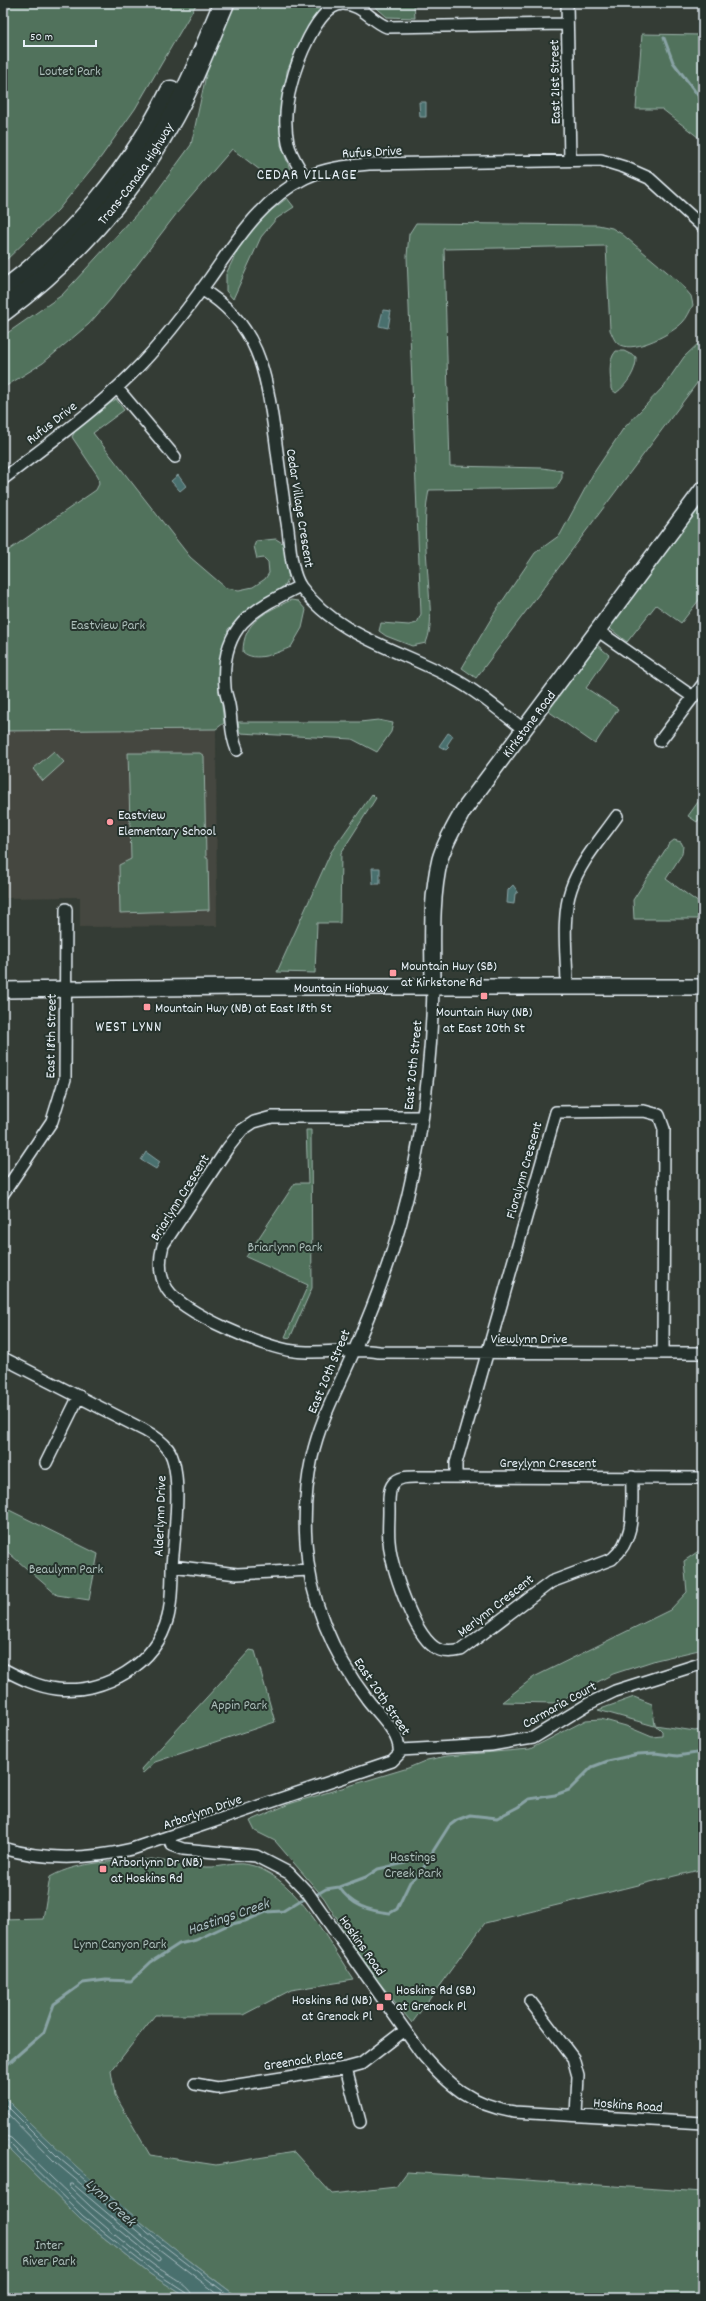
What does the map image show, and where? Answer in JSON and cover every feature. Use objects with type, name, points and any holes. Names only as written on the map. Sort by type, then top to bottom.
[{"type":"highway","name":"Trans-Canada Highway","points":[[3,292],[59,244],[85,216],[119,174],[155,120],[170,93],[210,3]]},
{"type":"highway","name":"Trans-Canada Highway","points":[[3,311],[69,254],[91,232],[131,184],[150,157],[182,99],[224,3]]},
{"type":"main road","name":"Kirkstone Road","points":[[433,988],[433,911],[436,882],[441,857],[463,811],[703,489]]},
{"type":"main road","name":"Mountain Highway","points":[[3,990],[228,987],[703,987]]},
{"type":"street","name":"East 21st Street","points":[[567,3],[570,160]]},
{"type":"street","points":[[305,178],[288,144],[286,111],[291,85],[298,62],[313,30],[323,14],[328,10],[343,4],[352,6],[363,10],[376,23],[386,27],[567,24]]},
{"type":"street","name":"Rufus Drive","points":[[3,479],[118,388],[143,362],[201,289],[251,221],[271,201],[305,178],[342,166],[369,164],[601,160],[624,166],[648,178],[703,227]]},
{"type":"street","name":"Cedar Village Crescent","points":[[201,289],[225,306],[240,322],[258,353],[266,374],[290,543],[300,586],[325,613],[349,629],[454,679],[523,729]]},
{"type":"street","points":[[118,388],[175,457]]},
{"type":"street","points":[[237,750],[232,740],[230,706],[225,688],[228,645],[244,619],[300,586]]},
{"type":"street","points":[[598,629],[604,635],[693,697]]},
{"type":"street","points":[[660,741],[703,684]]},
{"type":"street","points":[[567,987],[567,915],[571,889],[581,868],[617,816]]},
{"type":"street","name":"East 18th Street","points":[[3,1194],[52,1121],[62,1093],[67,1061],[66,910]]},
{"type":"street","name":"East 20th Street","points":[[400,1750],[396,1737],[362,1692],[338,1655],[322,1616],[309,1570],[305,1522],[312,1457],[320,1428],[354,1350],[392,1252],[405,1203],[422,1117],[432,1024],[433,988]]},
{"type":"street","name":"Floralynn Crescent","points":[[456,1477],[456,1463],[553,1118],[556,1112],[581,1110],[648,1111],[659,1115],[662,1120],[664,1129],[663,1353]]},
{"type":"street","name":"Briarlynn Crescent","points":[[354,1350],[295,1352],[262,1344],[251,1339],[176,1300],[163,1280],[160,1256],[169,1236],[227,1149],[242,1130],[254,1122],[272,1117],[422,1117]]},
{"type":"street","name":"Viewlynn Drive","points":[[354,1350],[379,1352],[488,1353],[703,1353]]},
{"type":"street","name":"Alderlynn Drive","points":[[3,1358],[144,1430],[157,1438],[168,1449],[176,1471],[172,1566],[237,1574],[309,1570]]},
{"type":"street","points":[[46,1463],[80,1396]]},
{"type":"street","name":"Greylynn Crescent","points":[[394,1482],[408,1477],[703,1478]]},
{"type":"street","name":"Merlynn Crescent","points":[[394,1482],[390,1494],[389,1541],[400,1583],[413,1616],[427,1640],[434,1647],[451,1652],[468,1646],[551,1582],[607,1561],[620,1552],[630,1533],[632,1477]]},
{"type":"street","points":[[3,1669],[43,1686],[57,1689],[96,1686],[122,1676],[145,1657],[162,1633],[171,1602],[172,1566]]},
{"type":"street","name":"Carmaria Court","points":[[400,1750],[491,1744],[533,1738],[590,1703],[615,1691],[703,1663]]},
{"type":"street","name":"Arborlynn Drive","points":[[3,1848],[50,1856],[84,1857],[132,1849],[169,1838],[392,1761],[397,1757],[400,1750]]},
{"type":"street","name":"Hoskins Road","points":[[169,1838],[172,1845],[183,1849],[256,1856],[289,1873],[312,1897],[405,2030],[441,2077],[458,2091],[478,2102],[514,2112],[703,2123]]},
{"type":"street","points":[[530,2001],[572,2058],[578,2076],[576,2115]]},
{"type":"street","name":"Greenock Place","points":[[196,2084],[218,2088],[346,2068],[361,2064],[405,2030]]},
{"type":"street","points":[[346,2068],[360,2122]]},
{"type":"shaded area","name":"Eastview Elementary School","points":[[216,729],[217,926],[80,927],[80,897],[3,898],[3,731]]},
{"type":"green space","name":"Loutet Park","points":[[3,3],[197,3],[135,109],[101,157],[58,210],[3,263]]},
{"type":"green space","points":[[235,3],[326,3],[303,35],[287,71],[281,145],[290,169],[272,179],[232,149],[177,213],[111,299],[89,324],[43,363],[3,388],[3,336],[62,295],[155,194],[191,145],[208,66]]},
{"type":"green space","points":[[371,3],[414,3],[415,18],[387,17]]},
{"type":"green space","points":[[642,34],[703,35],[703,141],[662,109],[636,109]]},
{"type":"green space","points":[[287,198],[294,207],[276,219],[261,237],[233,299],[226,291],[226,274],[241,243],[258,221]]},
{"type":"green space","points":[[416,223],[598,225],[612,228],[622,234],[679,282],[691,296],[693,305],[684,320],[671,331],[654,341],[627,347],[616,342],[610,330],[606,246],[444,249],[450,466],[543,468],[562,471],[562,478],[556,488],[429,490],[425,528],[430,630],[426,643],[412,646],[386,636],[379,631],[381,623],[409,625],[417,623],[421,614],[407,256],[409,234]]},
{"type":"green space","points":[[703,339],[703,375],[476,678],[462,668],[495,612],[535,553],[560,535],[593,474],[623,429],[664,386],[684,357]]},
{"type":"green space","points":[[616,351],[624,351],[636,357],[636,362],[630,377],[624,386],[616,393],[611,389],[610,364]]},
{"type":"green space","name":"Eastview Park","points":[[116,399],[124,410],[93,433],[190,557],[226,588],[239,590],[253,587],[265,579],[269,573],[268,562],[264,558],[257,559],[254,546],[256,541],[276,539],[284,544],[289,556],[290,571],[286,584],[228,629],[220,690],[224,723],[216,729],[3,731],[3,554],[96,490],[99,484],[98,476],[72,437],[76,429]]},
{"type":"green space","points":[[703,500],[703,595],[681,623],[656,605],[627,642],[608,627]]},
{"type":"green space","points":[[291,600],[298,601],[306,610],[302,628],[291,647],[260,657],[254,657],[243,652],[247,632],[252,625],[265,614]]},
{"type":"green space","points":[[596,644],[609,655],[586,688],[618,709],[595,744],[548,711]]},
{"type":"green space","points":[[378,720],[393,723],[391,732],[377,752],[352,739],[240,733],[238,722],[360,722]]},
{"type":"green space","points":[[54,751],[64,762],[43,781],[33,769]]},
{"type":"green space","points":[[128,753],[200,753],[204,756],[206,858],[208,858],[209,910],[120,913],[119,865],[131,859]]},
{"type":"green space","points":[[372,794],[376,798],[341,853],[340,923],[317,923],[315,973],[277,972],[331,852]]},
{"type":"green space","points":[[703,795],[703,814],[697,822],[688,816]]},
{"type":"green space","points":[[674,840],[681,842],[683,846],[682,854],[666,879],[703,906],[703,919],[634,919],[633,900],[669,844]]},
{"type":"green space","name":"Briarlynn Park","points":[[306,1130],[311,1130],[312,1288],[290,1338],[285,1337],[308,1285],[246,1257],[295,1183],[308,1183]]},
{"type":"green space","name":"Beaulynn Park","points":[[3,1507],[98,1554],[89,1600],[57,1595],[3,1548]]},
{"type":"green space","points":[[703,1548],[703,1649],[656,1660],[613,1674],[557,1703],[502,1702],[534,1677],[670,1610],[687,1592],[684,1561]]},
{"type":"green space","name":"Appin Park","points":[[250,1650],[255,1651],[275,1722],[155,1762],[143,1773],[141,1769]]},
{"type":"green space","name":"Hastings Creek Park","points":[[634,1697],[652,1704],[655,1725],[695,1731],[703,1729],[703,1869],[485,1923],[412,2023],[365,1965],[324,1898],[275,1841],[255,1831],[250,1821],[289,1804],[408,1768],[427,1760],[447,1756],[530,1749],[586,1720],[601,1719],[626,1726],[652,1737],[662,1736],[662,1731],[658,1727],[598,1710]]},
{"type":"green space","name":"Lynn Canyon Park","points":[[152,1859],[206,1867],[247,1864],[270,1874],[285,1885],[311,1915],[354,1980],[291,1990],[243,2015],[155,2015],[111,2071],[115,2095],[150,2155],[216,2165],[294,2152],[332,2194],[396,2187],[407,2172],[703,2192],[703,2298],[239,2298],[161,2239],[62,2156],[3,2096],[3,1920],[43,1919],[50,1877],[62,1871],[74,1867],[100,1863]]},
{"type":"green space","name":"Inter River Park","points":[[3,2143],[80,2219],[150,2274],[188,2298],[3,2298]]},
{"type":"water","points":[[419,102],[426,102],[426,117],[420,117]]},
{"type":"water","points":[[383,310],[391,311],[388,328],[379,326]]},
{"type":"water","points":[[178,475],[186,486],[180,491],[171,481]]},
{"type":"water","points":[[448,733],[453,736],[447,745],[449,747],[446,750],[439,746]]},
{"type":"water","points":[[372,868],[380,868],[380,884],[373,884]]},
{"type":"water","points":[[513,885],[518,892],[515,894],[514,904],[507,903],[508,890]]},
{"type":"water","points":[[146,1152],[160,1162],[156,1169],[141,1160]]},
{"type":"water","name":"Lynn Creek","points":[[3,2096],[59,2150],[117,2202],[177,2251],[239,2298],[188,2298],[150,2274],[80,2219],[3,2143]]},
{"type":"waterway","points":[[664,38],[673,62],[703,102]]},
{"type":"waterway","name":"Hastings Creek","points":[[314,1896],[326,1889],[339,1887],[366,1877],[378,1869],[405,1863],[413,1858],[430,1856],[449,1826],[457,1820],[470,1815],[497,1818],[518,1807],[529,1799],[555,1795],[569,1790],[592,1767],[608,1761],[638,1754],[655,1753],[677,1756],[703,1752]]},
{"type":"waterway","name":"Hastings Creek","points":[[339,1887],[355,1903],[367,1909],[390,1913],[397,1909],[410,1882],[422,1871],[430,1856]]},
{"type":"waterway","name":"Hastings Creek","points":[[3,2068],[44,2032],[54,2004],[83,1983],[106,1980],[131,1981],[151,1962],[179,1944],[196,1940],[228,1925],[245,1921],[266,1912],[283,1911],[301,1900],[309,1899]]},
{"type":"place","name":"Eastview Elementary School","points":[[110,822]]},
{"type":"place","name":"Mountain Hwy (SB) at Kirkstone Rd","points":[[393,973]]},
{"type":"place","name":"Mountain Hwy (NB) at East 20th St","points":[[484,996]]},
{"type":"place","name":"Mountain Hwy (NB) at East 18th St","points":[[147,1007]]},
{"type":"place","name":"Arborlynn Dr (NB) at Hoskins Rd","points":[[103,1869]]},
{"type":"place","name":"Hoskins Rd (SB) at Grenock Pl","points":[[388,1997]]},
{"type":"place","name":"Hoskins Rd (NB) at Grenock Pl","points":[[380,2007]]},
{"type":"district","name":"CEDAR VILLAGE","points":[[307,174]]},
{"type":"district","name":"WEST LYNN","points":[[129,1026]]}]
